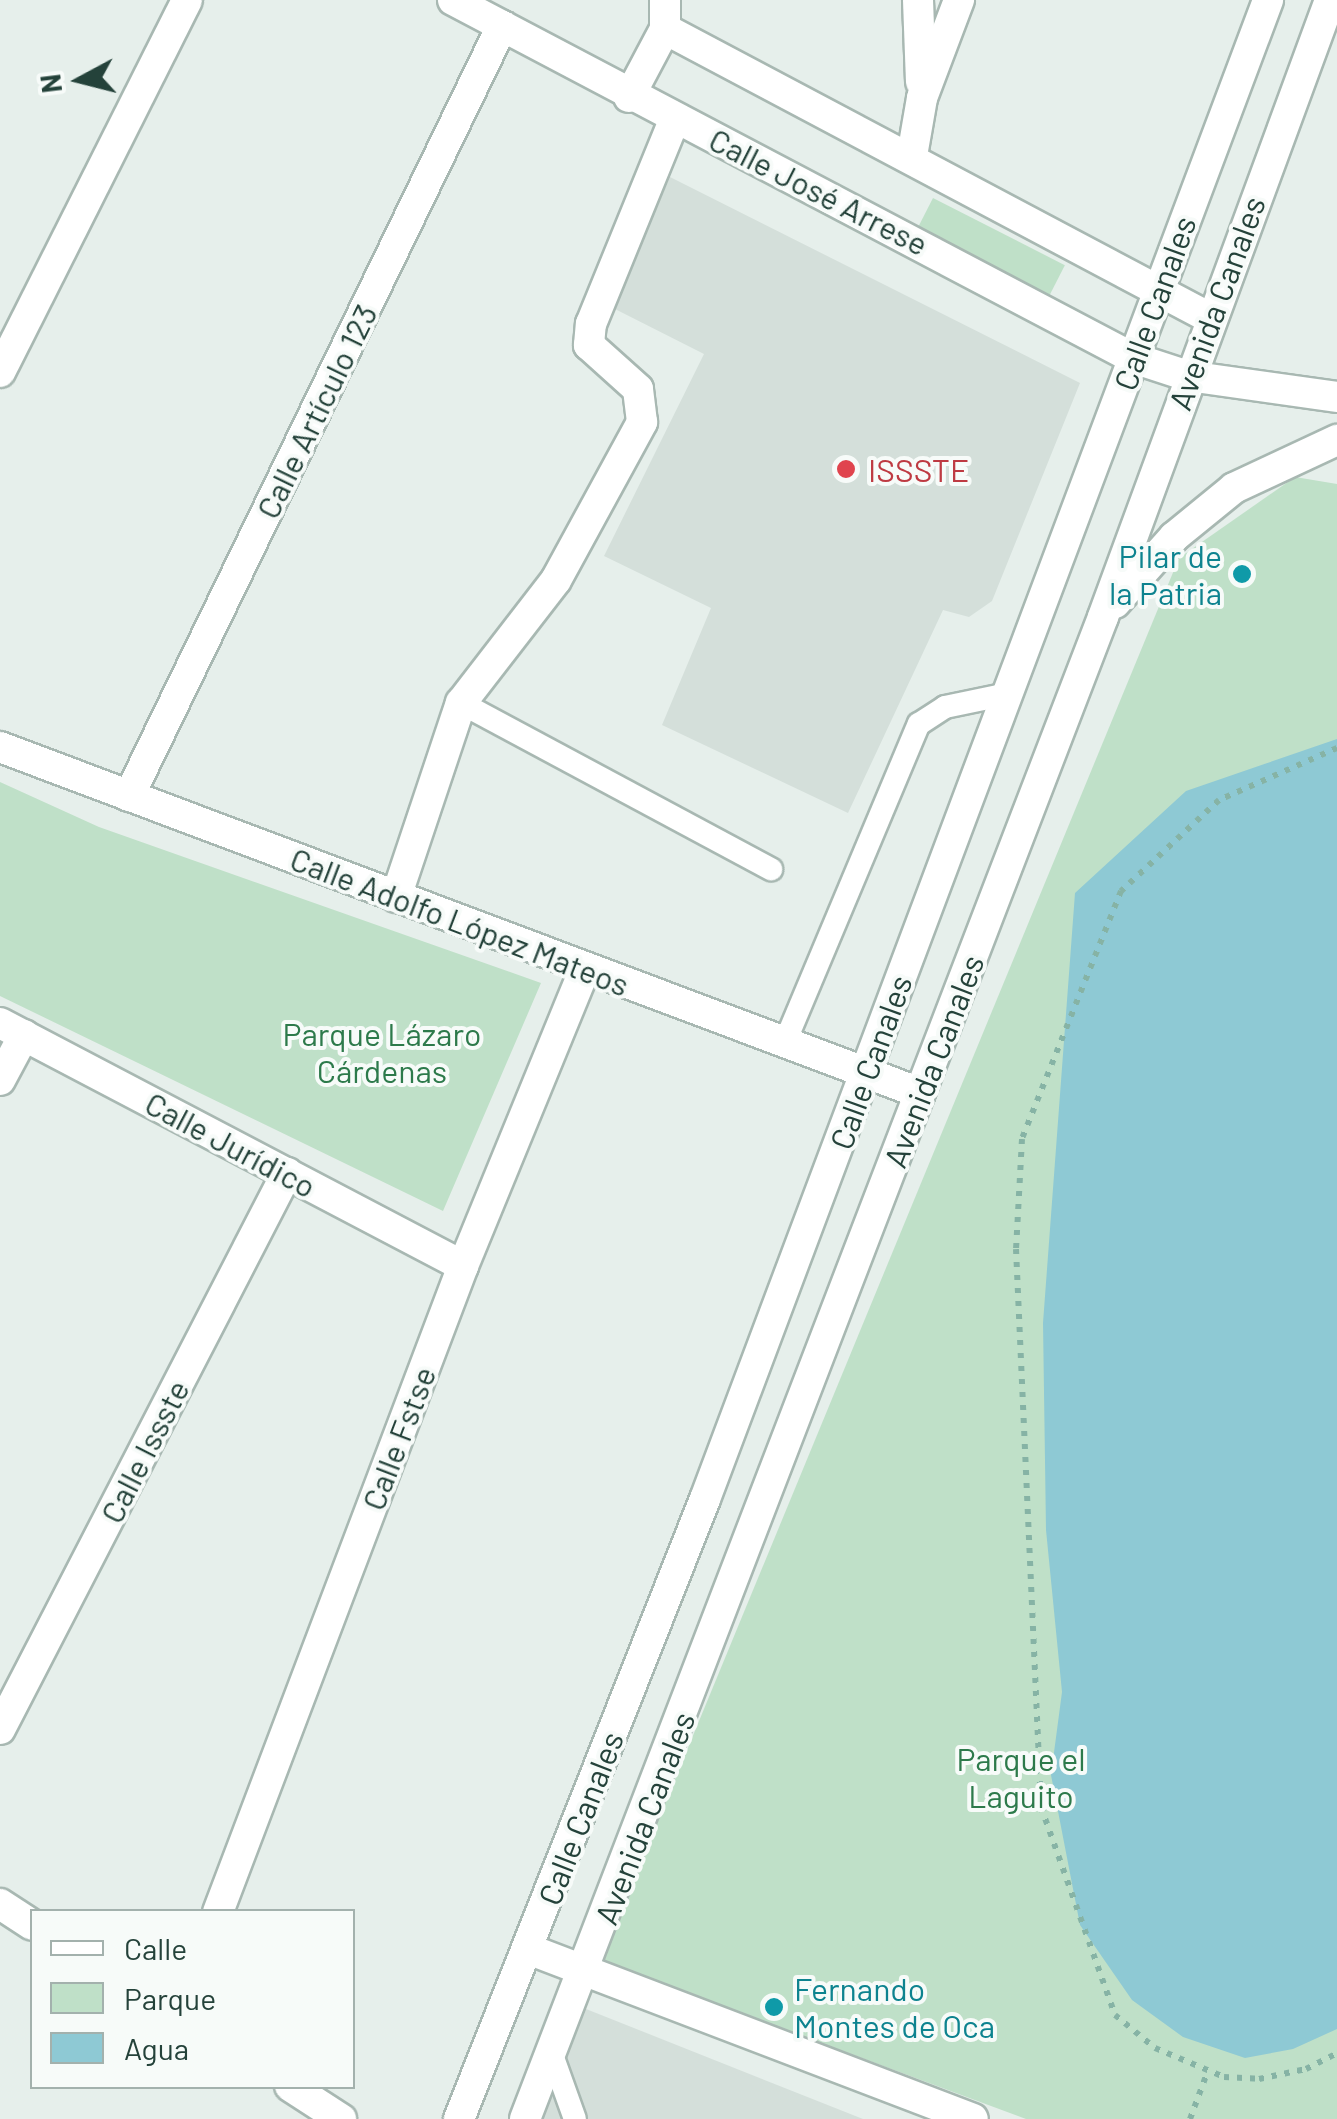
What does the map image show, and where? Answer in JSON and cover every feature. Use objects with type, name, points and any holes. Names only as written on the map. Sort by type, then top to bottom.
[{"type":"street","points":[[0,372],[187,0]]},
{"type":"street","name":"Calle José Arrese","points":[[452,0],[629,97],[1133,358],[1188,376],[1337,397]]},
{"type":"street","points":[[918,0],[922,98]]},
{"type":"street","points":[[912,156],[922,98],[959,0]]},
{"type":"street","name":"Calle Canales","points":[[459,2119],[867,1074],[1002,695],[1268,0]]},
{"type":"street","name":"Avenida Canales","points":[[526,2119],[1104,617],[1188,376],[1330,0]]},
{"type":"street","points":[[629,97],[665,15],[912,156],[1210,318]]},
{"type":"street","name":"Calle Artículo 123","points":[[129,796],[502,26]]},
{"type":"street","points":[[396,896],[462,703],[556,580],[642,422],[638,389],[588,345],[675,118]]},
{"type":"street","points":[[1104,617],[1174,537],[1234,488],[1337,440]]},
{"type":"street","name":"Calle Adolfo López Mateos","points":[[0,747],[920,1094]]},
{"type":"street","name":"Calle Fstse","points":[[219,1909],[463,1266],[584,968]]},
{"type":"street","points":[[0,1080],[12,1029]]},
{"type":"street","name":"Calle Jurídico","points":[[12,1029],[463,1266]]},
{"type":"street","name":"Calle Issste","points":[[0,1730],[288,1174]]},
{"type":"street","points":[[0,1904],[30,1923]]},
{"type":"street","points":[[528,1949],[584,1974],[973,2119]]},
{"type":"street","points":[[295,2089],[342,2119]]},
{"type":"lane","points":[[785,1042],[919,724],[945,707],[1002,695]]},
{"type":"lane","points":[[462,703],[771,868]]},
{"type":"lane","points":[[551,2052],[575,2119]]},
{"type":"path","points":[[1337,748],[1218,800],[1121,891],[1022,1139],[1016,1249],[1042,1807],[1116,2014],[1155,2048],[1207,2073],[1259,2079],[1306,2069],[1337,2053]]},
{"type":"path","points":[[1190,2119],[1207,2073]]},
{"type":"shaded area","name":"ISSSTE","points":[[670,177],[1080,383],[992,601],[969,617],[943,610],[848,813],[662,725],[711,608],[604,556],[704,354],[613,308]]},
{"type":"shaded area","points":[[581,2007],[863,2119],[540,2119]]},
{"type":"green space","points":[[933,198],[1065,265],[1049,297],[917,230]]},
{"type":"green space","name":"Parque el Laguito","points":[[1295,477],[1337,484],[1337,2119],[1026,2119],[600,1961],[1179,558]]},
{"type":"green space","name":"Parque Lázaro Cárdenas","points":[[0,782],[99,827],[541,983],[443,1211],[0,996]]},
{"type":"water","points":[[1337,739],[1337,2029],[1293,2049],[1245,2058],[1183,2037],[1132,2000],[1080,1925],[1051,1775],[1062,1692],[1046,1530],[1043,1323],[1075,893],[1186,791]]},
{"type":"place","name":"ISSSTE","points":[[846,469]]},
{"type":"place","name":"Pilar de la Patria","points":[[1242,574]]},
{"type":"place","name":"Fernando Montes de Oca","points":[[774,2007]]}]
